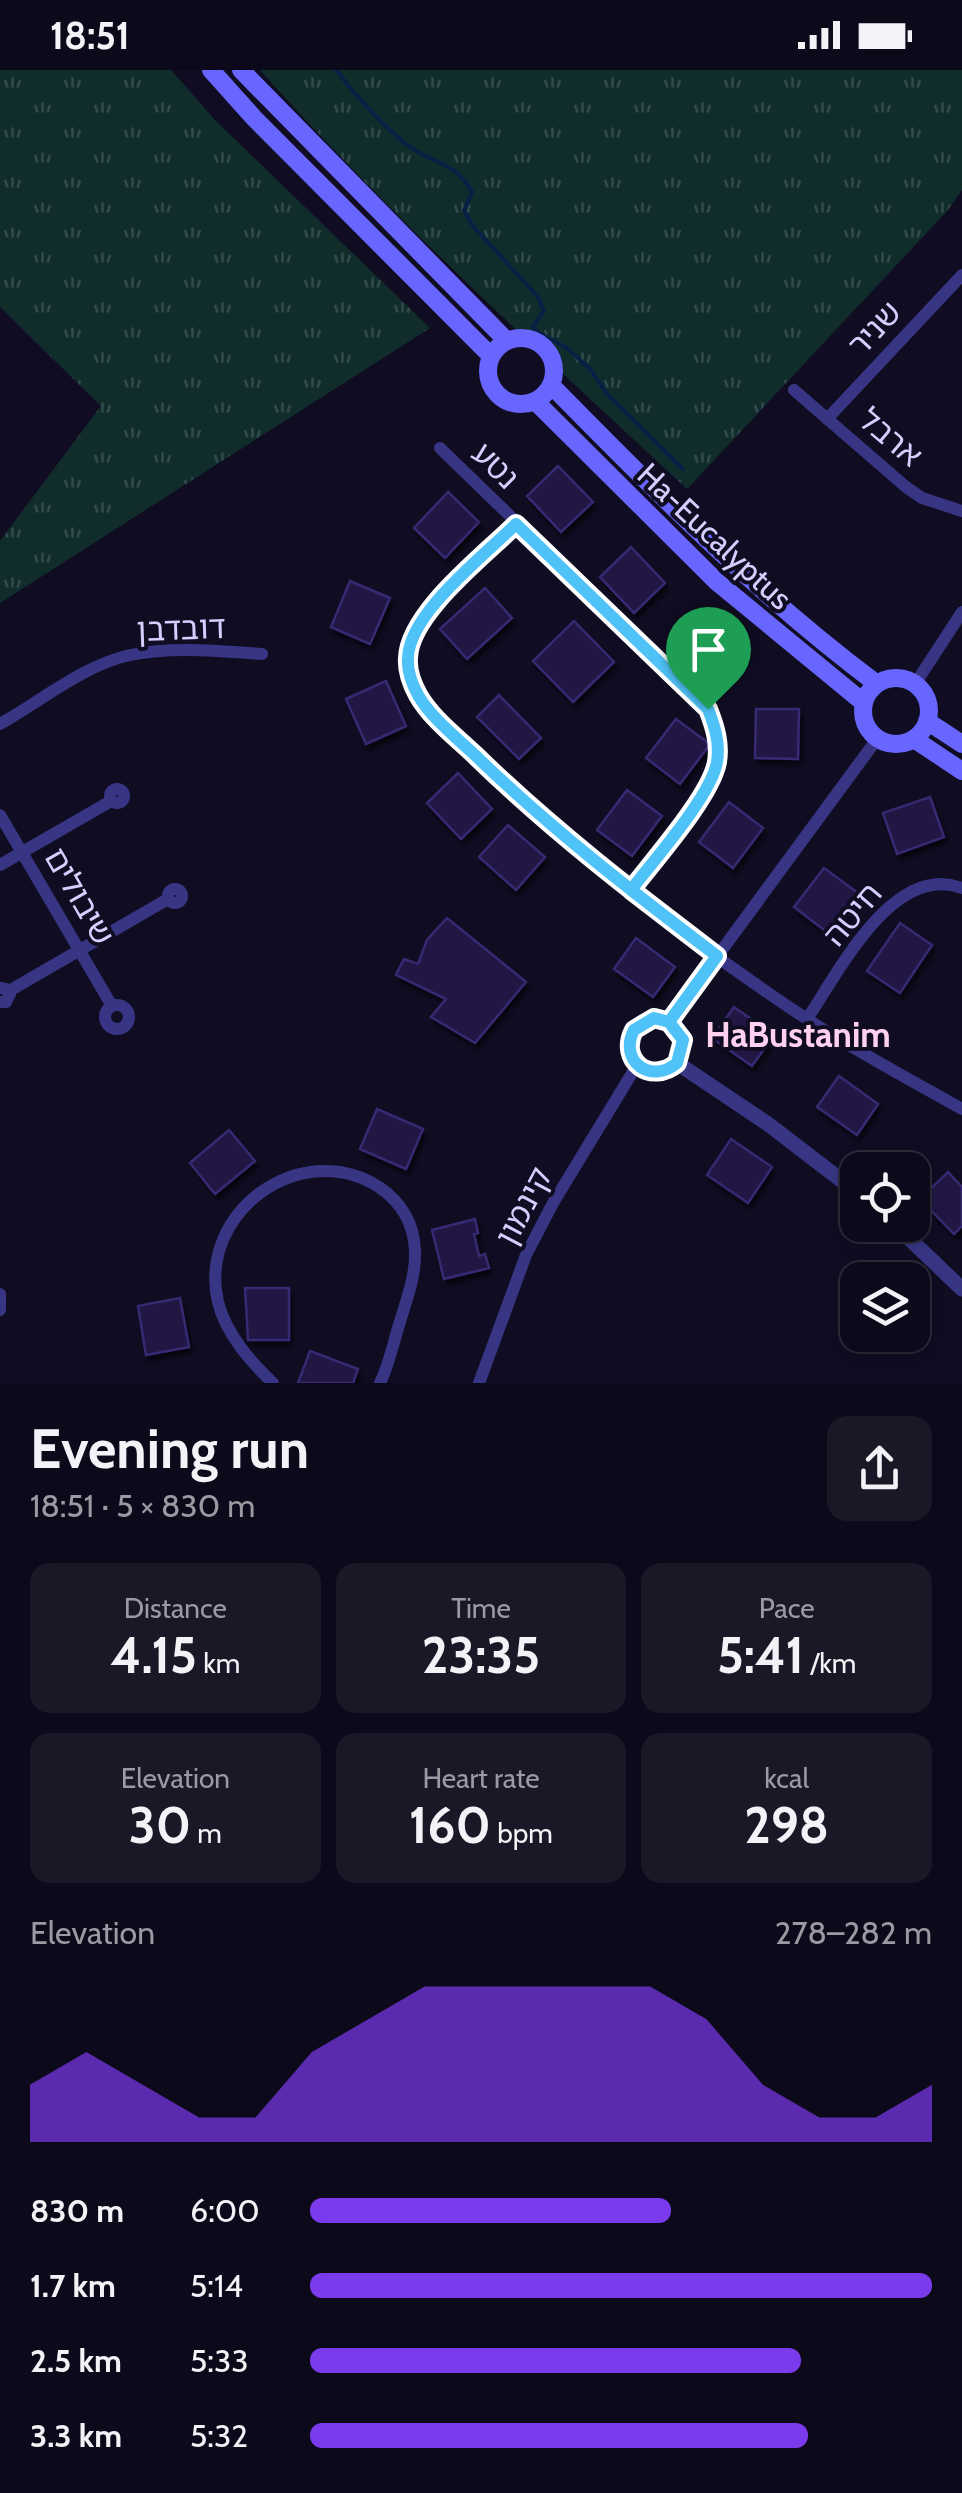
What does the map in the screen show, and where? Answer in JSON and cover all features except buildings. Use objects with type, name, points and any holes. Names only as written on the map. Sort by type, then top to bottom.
[{"type":"main road","points":[[210,70],[491,356]]},
{"type":"main road","points":[[240,70],[507,341]]},
{"type":"main road","points":[[533,340],[543,346],[554,367],[551,385],[535,401],[512,404],[496,394],[490,384],[491,356],[507,341],[533,340]]},
{"type":"main road","name":"Ha-Eucalyptus","points":[[551,385],[729,562],[877,684]]},
{"type":"main road","name":"Ha-Eucalyptus","points":[[535,401],[717,582],[864,703]]},
{"type":"main road","points":[[896,678],[914,684],[927,700],[927,721],[914,738],[898,744],[878,738],[866,725],[864,703],[877,684],[896,678]]},
{"type":"main road","points":[[927,721],[962,744]]},
{"type":"main road","points":[[914,738],[962,770]]},
{"type":"street","name":"שניר","points":[[827,419],[962,275]]},
{"type":"street","name":"ארבל","points":[[794,390],[922,498],[962,512]]},
{"type":"street","name":"נטע","points":[[440,448],[708,709],[716,728],[718,749],[710,783],[631,890]]},
{"type":"street","points":[[516,524],[418,626],[408,657],[418,696],[511,789],[717,956],[807,1019],[962,1109]]},
{"type":"street","points":[[914,684],[962,612]]},
{"type":"street","name":"דובדבן","points":[[0,724],[102,665],[128,656],[187,650],[262,654]]},
{"type":"street","points":[[669,1022],[878,738]]},
{"type":"street","points":[[0,865],[111,800]]},
{"type":"street","name":"שיבולים","points":[[0,814],[112,1006]]},
{"type":"street","name":"חיטה","points":[[807,1019],[894,900],[934,884],[962,888]]},
{"type":"street","points":[[3,994],[168,899]]},
{"type":"street","points":[[654,1018],[669,1022],[683,1040],[677,1063],[653,1073],[637,1065],[628,1044],[634,1030],[654,1018]]},
{"type":"street","points":[[677,1063],[768,1124],[840,1179]]},
{"type":"street","name":"קינמון","points":[[479,1383],[498,1324],[544,1220],[637,1065]]},
{"type":"street","points":[[273,1383],[255,1366],[230,1331],[218,1303],[218,1252],[240,1209],[258,1193],[306,1171],[328,1170],[349,1173],[392,1197],[412,1232],[412,1283],[380,1383]]},
{"type":"street","points":[[913,1242],[962,1289]]},
{"type":"street","points":[[0,1294],[0,1310]]},
{"type":"green space","points":[[0,70],[171,70],[215,120],[430,328],[0,603],[0,541],[101,406],[0,307]]},
{"type":"green space","points":[[260,70],[962,70],[962,190],[947,211],[687,489],[415,232]]},
{"type":"waterway","points":[[336,70],[402,141],[450,168],[465,182],[472,192],[464,211],[473,226],[538,297],[544,311],[533,327],[567,348],[590,369],[607,394],[683,469]]},
{"type":"district","name":"HaBustanim","points":[[798,1034]]},
{"type":"route","points":[[708,709],[516,524],[430,609],[418,626],[408,657],[418,696],[499,778],[574,845],[631,890],[717,956],[669,1022],[683,1040],[681,1056],[670,1068],[653,1073],[632,1059],[630,1036],[646,1020],[669,1022],[717,956],[631,890],[710,783],[718,749],[716,728],[708,709]]}]
